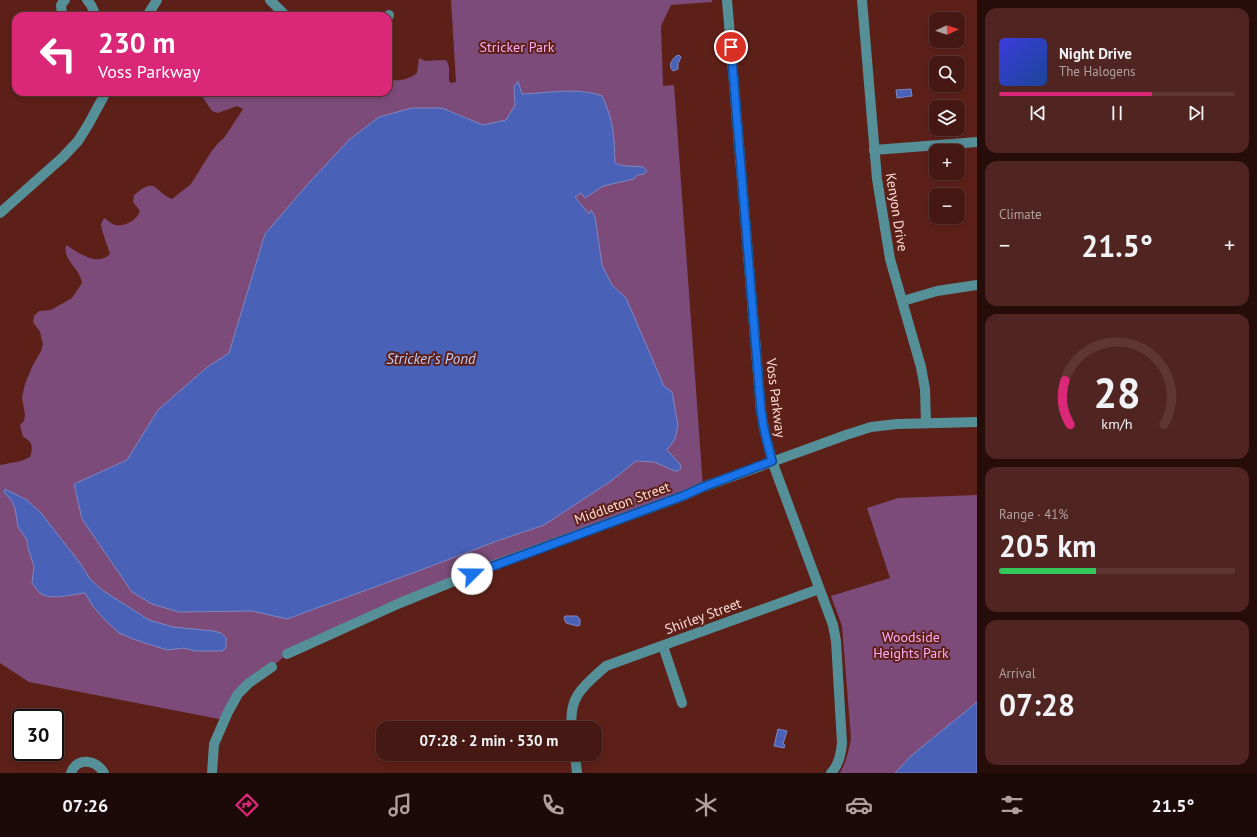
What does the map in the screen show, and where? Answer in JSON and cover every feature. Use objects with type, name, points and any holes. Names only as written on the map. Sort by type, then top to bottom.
[{"type":"street","points":[[62,12],[62,5],[66,0]]},
{"type":"street","points":[[87,0],[94,12]]},
{"type":"street","points":[[150,12],[157,0]]},
{"type":"street","points":[[270,0],[282,12]]},
{"type":"street","name":"Voss Parkway","points":[[727,0],[761,411],[772,461],[833,625],[836,641],[842,743],[840,757],[834,769]]},
{"type":"street","name":"Kenyon Drive","points":[[862,0],[877,179],[890,259],[921,367],[925,389],[926,423]]},
{"type":"street","points":[[0,213],[63,157],[78,140],[104,96]]},
{"type":"street","points":[[874,150],[977,142]]},
{"type":"street","points":[[903,301],[937,291],[977,285]]},
{"type":"street","name":"Middleton Street","points":[[287,654],[400,603],[486,568],[683,496],[772,461],[846,435],[871,427],[926,423],[977,422]]},
{"type":"street","name":"Shirley Street","points":[[572,721],[571,711],[578,693],[606,666],[819,589]]},
{"type":"street","points":[[663,646],[682,703]]},
{"type":"street","points":[[212,773],[214,744],[228,712],[238,694],[249,683],[272,667]]},
{"type":"street","points":[[576,761],[577,773]]},
{"type":"street","points":[[71,773],[75,766],[83,762],[92,762],[99,766],[104,773]]},
{"type":"green space","name":"Stricker Park","points":[[451,0],[712,0],[712,2],[671,5],[661,26],[663,86],[674,85],[703,487],[486,568],[287,654],[265,673],[249,683],[224,720],[29,682],[0,663],[0,465],[21,461],[30,457],[32,451],[29,441],[23,437],[20,425],[24,421],[25,415],[22,397],[25,384],[43,344],[40,332],[33,322],[34,316],[39,311],[51,310],[72,298],[82,283],[78,272],[67,256],[66,245],[77,252],[94,259],[105,258],[110,254],[101,224],[104,218],[114,224],[119,225],[127,224],[133,220],[140,211],[133,202],[134,195],[147,186],[154,187],[172,199],[191,184],[211,152],[224,138],[243,109],[237,106],[218,113],[212,111],[202,96],[392,96],[392,80],[403,80],[417,73],[419,58],[425,61],[447,61],[449,67],[449,81],[451,83],[456,82]]},
{"type":"green space","name":"Woodside Heights Park","points":[[977,495],[977,773],[840,773],[847,756],[851,738],[842,626],[831,596],[890,578],[867,508],[898,498]]},
{"type":"water","points":[[679,55],[681,57],[678,64],[678,69],[673,71],[671,69],[672,61]]},
{"type":"water","name":"Stricker's Pond","points":[[518,81],[522,94],[573,91],[593,93],[602,96],[609,113],[613,129],[615,163],[626,166],[643,167],[647,171],[644,174],[637,175],[634,179],[603,186],[585,198],[581,193],[575,197],[589,214],[591,210],[595,217],[602,265],[612,285],[626,298],[664,386],[672,392],[678,425],[675,439],[667,450],[680,464],[681,468],[678,471],[675,471],[654,462],[636,461],[611,481],[544,525],[287,619],[252,611],[179,612],[152,604],[132,592],[82,519],[74,484],[127,460],[158,410],[206,368],[229,353],[265,234],[307,185],[350,139],[379,117],[412,108],[442,108],[483,125],[506,120],[515,105],[514,87]]},
{"type":"water","points":[[911,89],[912,96],[897,98],[896,90]]},
{"type":"water","points":[[5,489],[27,500],[41,513],[80,563],[90,579],[102,590],[149,620],[173,627],[221,633],[226,638],[226,648],[222,651],[195,651],[184,648],[167,650],[119,633],[103,618],[92,605],[85,593],[49,597],[40,593],[32,583],[34,566],[27,540],[18,527],[15,508],[11,500],[4,492]]},
{"type":"water","points":[[565,616],[577,616],[580,619],[580,625],[577,626],[566,623],[564,618]]},
{"type":"water","points":[[977,702],[977,773],[895,773],[912,755]]},
{"type":"water","points":[[778,729],[787,731],[783,744],[785,745],[784,748],[774,746]]},
{"type":"route","points":[[472,574],[683,496],[772,461],[761,411],[731,47]]}]
